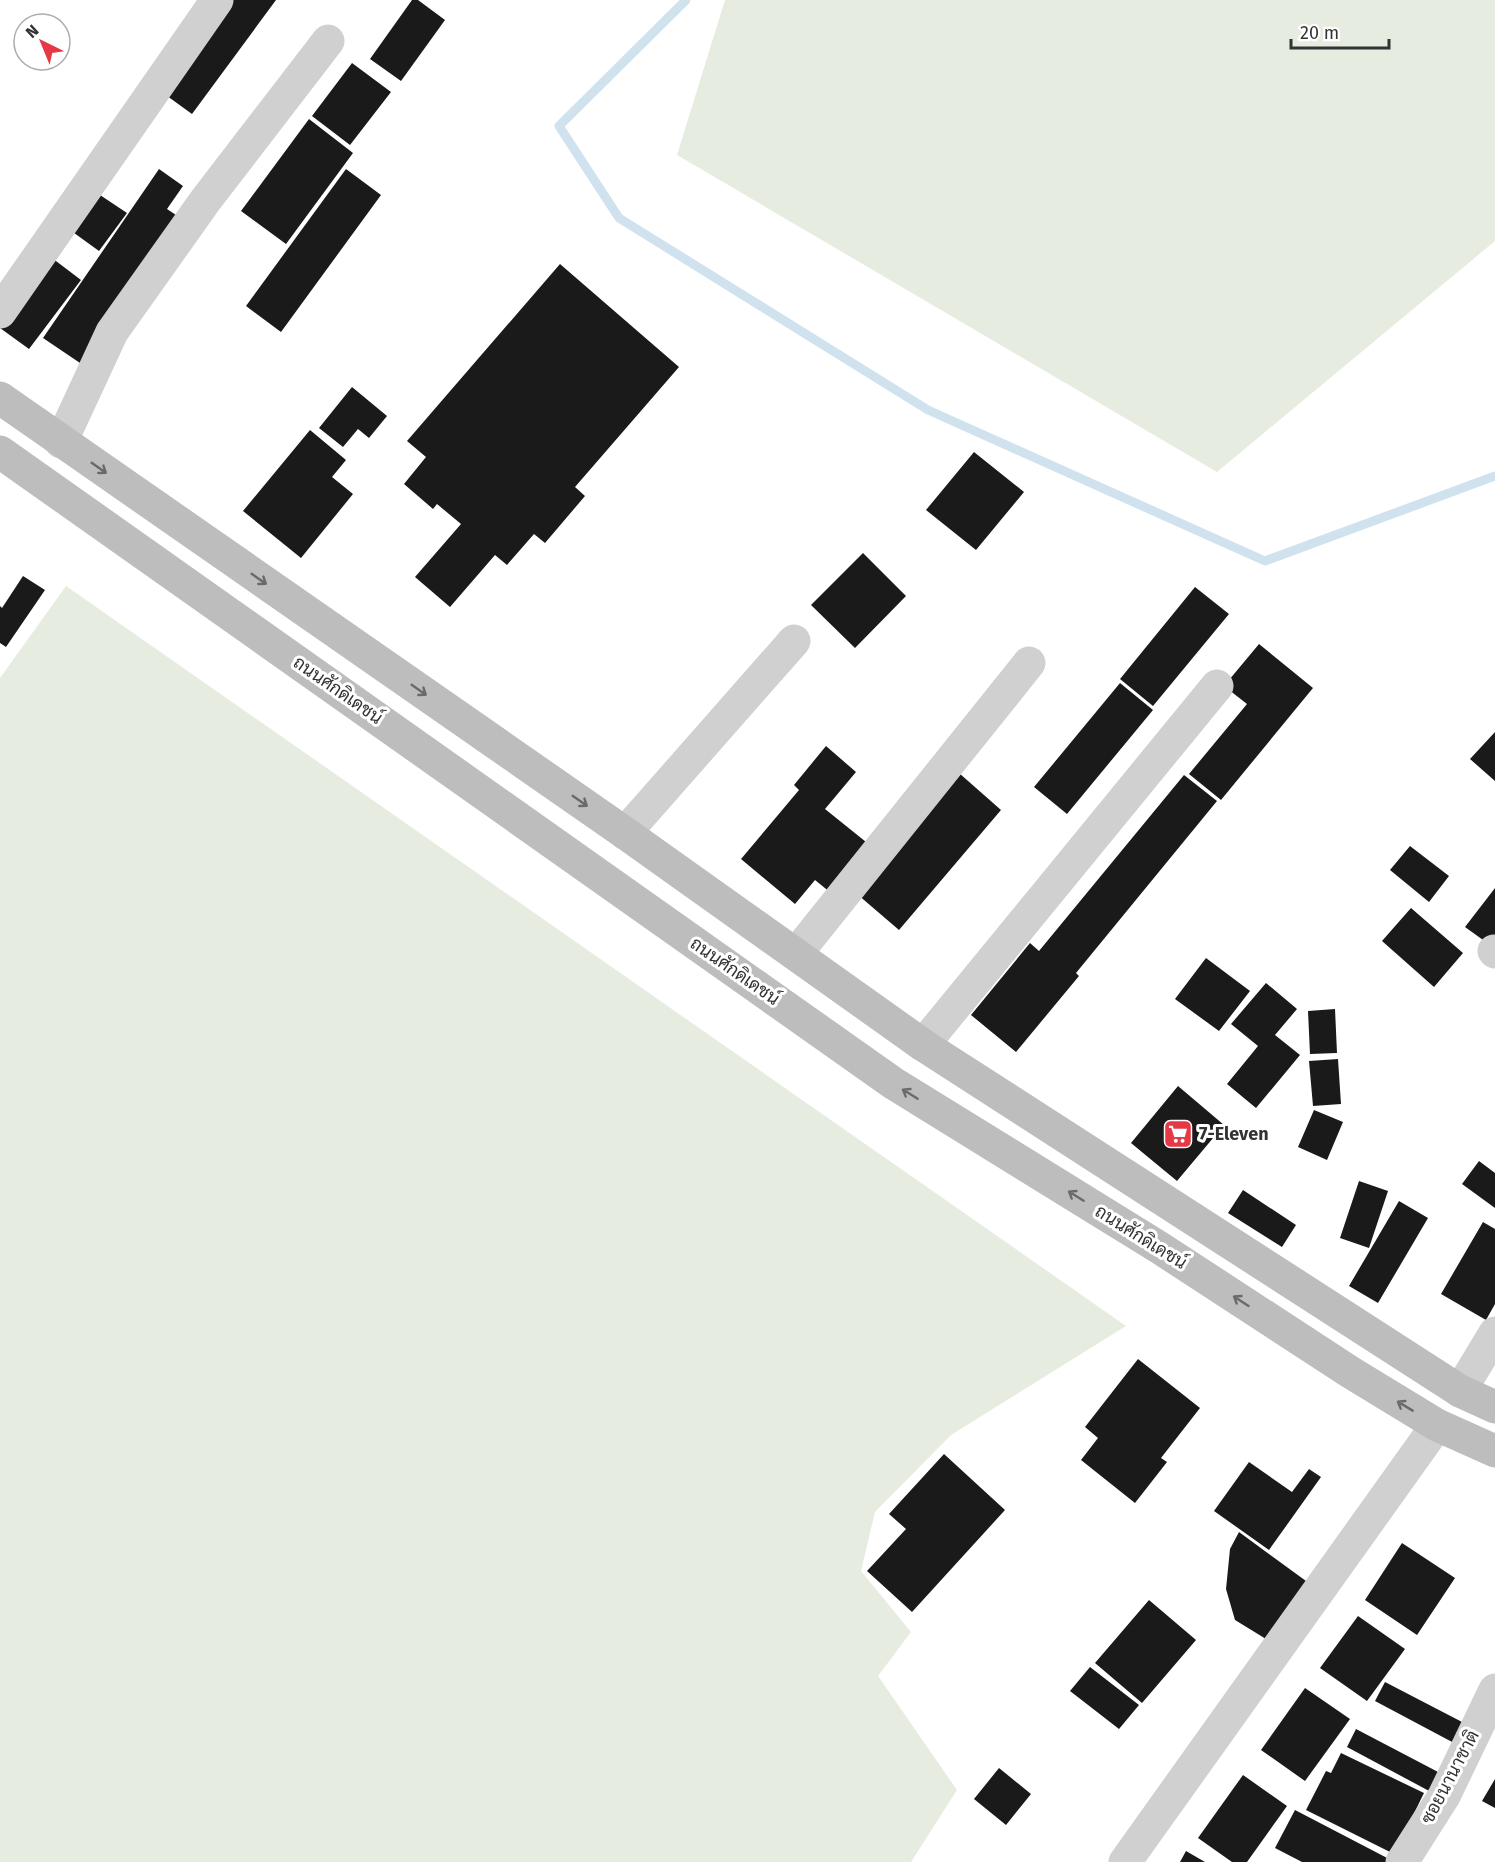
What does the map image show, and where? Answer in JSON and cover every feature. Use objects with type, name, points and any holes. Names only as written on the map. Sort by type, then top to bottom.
[{"type":"main road","points":[[0,398],[626,833],[923,1046],[1461,1391],[1495,1407]]},
{"type":"main road","name":"ถนนศักดิเดชน์","points":[[0,452],[893,1083],[1160,1248],[1350,1372],[1437,1425],[1495,1451]]},
{"type":"street","points":[[0,312],[217,0]]},
{"type":"street","points":[[61,442],[112,332],[205,201],[328,41]]},
{"type":"street","points":[[626,833],[794,640]]},
{"type":"street","points":[[796,954],[1029,663]]},
{"type":"street","points":[[923,1046],[1217,686]]},
{"type":"street","points":[[1461,1391],[1495,1333]]},
{"type":"street","points":[[1125,1862],[1437,1425]]},
{"type":"street","name":"ซอยนานาชาติ","points":[[1402,1862],[1444,1796],[1495,1690]]},
{"type":"shaded area","points":[[725,0],[1495,0],[1495,241],[1217,472],[677,155]]},
{"type":"shaded area","points":[[66,586],[1126,1326],[951,1435],[875,1512],[861,1571],[911,1632],[878,1676],[957,1790],[911,1862],[0,1862],[0,678]]},
{"type":"building","points":[[231,0],[276,0],[192,114],[163,93]]},
{"type":"building","points":[[412,0],[418,0],[445,20],[401,81],[370,59]]},
{"type":"building","points":[[352,63],[391,92],[350,145],[312,116]]},
{"type":"building","points":[[309,119],[353,153],[286,244],[241,211]]},
{"type":"building","points":[[159,169],[183,186],[167,209],[182,219],[83,365],[43,338]]},
{"type":"building","points":[[346,169],[381,195],[281,332],[246,306]]},
{"type":"building","points":[[97,193],[127,213],[99,251],[70,230]]},
{"type":"building","points":[[52,258],[81,280],[29,349],[0,328]]},
{"type":"building","points":[[560,264],[679,367],[575,487],[585,496],[545,543],[534,534],[507,565],[495,555],[450,607],[415,577],[461,524],[437,504],[433,509],[404,484],[426,457],[407,441]]},
{"type":"building","points":[[352,387],[387,416],[369,438],[358,429],[343,447],[319,428]]},
{"type":"building","points":[[310,430],[346,460],[332,477],[353,494],[301,558],[243,511]]},
{"type":"building","points":[[974,452],[1024,492],[976,550],[926,510]]},
{"type":"building","points":[[863,553],[906,596],[855,648],[811,605]]},
{"type":"building","points":[[23,576],[45,590],[6,647],[0,643],[0,606],[2,608]]},
{"type":"building","points":[[1195,587],[1229,614],[1153,706],[1120,679]]},
{"type":"building","points":[[1259,644],[1313,688],[1221,800],[1189,774],[1247,704],[1224,686]]},
{"type":"building","points":[[1120,683],[1153,710],[1067,814],[1034,787]]},
{"type":"building","points":[[1495,732],[1495,781],[1470,759]]},
{"type":"building","points":[[826,746],[856,772],[825,809],[871,846],[831,893],[815,880],[795,904],[741,859],[799,790],[794,785]]},
{"type":"building","points":[[959,773],[1001,810],[899,930],[857,894]]},
{"type":"building","points":[[1184,775],[1217,801],[1076,973],[1079,976],[1016,1052],[971,1015],[1030,943],[1039,951]]},
{"type":"building","points":[[1410,846],[1449,876],[1429,902],[1390,870]]},
{"type":"building","points":[[1495,888],[1495,938],[1490,945],[1465,927]]},
{"type":"building","points":[[1411,908],[1463,953],[1434,987],[1382,941]]},
{"type":"building","points":[[1206,958],[1250,991],[1219,1031],[1175,999]]},
{"type":"building","points":[[1266,983],[1297,1009],[1275,1035],[1300,1055],[1256,1108],[1227,1084],[1258,1046],[1231,1024]]},
{"type":"building","points":[[1335,1009],[1337,1053],[1310,1054],[1308,1011]]},
{"type":"building","points":[[1338,1059],[1341,1104],[1313,1106],[1309,1061]]},
{"type":"building","name":"7-Eleven","points":[[1178,1086],[1224,1125],[1177,1181],[1131,1143]]},
{"type":"building","points":[[1314,1110],[1343,1122],[1327,1160],[1298,1147]]},
{"type":"building","points":[[1479,1161],[1495,1173],[1495,1208],[1462,1184]]},
{"type":"building","points":[[1359,1181],[1388,1191],[1369,1248],[1340,1238]]},
{"type":"building","points":[[1243,1190],[1296,1225],[1282,1247],[1228,1213]]},
{"type":"building","points":[[1399,1201],[1428,1218],[1378,1303],[1349,1286]]},
{"type":"building","points":[[1483,1222],[1495,1229],[1495,1304],[1486,1320],[1441,1294]]},
{"type":"building","points":[[1138,1359],[1200,1408],[1161,1458],[1167,1462],[1135,1503],[1081,1460],[1098,1438],[1085,1427]]},
{"type":"building","points":[[944,1454],[1005,1510],[912,1612],[867,1571],[906,1529],[889,1514]]},
{"type":"building","points":[[1249,1462],[1292,1492],[1309,1469],[1321,1477],[1269,1550],[1214,1511]]},
{"type":"building","points":[[1239,1532],[1306,1581],[1266,1639],[1235,1620],[1226,1589],[1230,1549]]},
{"type":"building","points":[[1402,1543],[1455,1578],[1417,1635],[1365,1600]]},
{"type":"building","points":[[1149,1600],[1196,1640],[1142,1703],[1095,1663]]},
{"type":"building","points":[[1358,1616],[1405,1649],[1367,1701],[1320,1668]]},
{"type":"building","points":[[1090,1667],[1139,1705],[1119,1729],[1070,1691]]},
{"type":"building","points":[[1385,1682],[1464,1723],[1454,1743],[1375,1701]]},
{"type":"building","points":[[1305,1688],[1350,1719],[1305,1781],[1261,1750]]},
{"type":"building","points":[[1356,1729],[1440,1773],[1431,1792],[1347,1747]]},
{"type":"building","points":[[1341,1753],[1424,1793],[1394,1854],[1306,1810],[1326,1771],[1331,1773]]},
{"type":"building","points":[[999,1768],[1031,1794],[1006,1825],[974,1799]]},
{"type":"building","points":[[1243,1775],[1287,1806],[1247,1862],[1232,1862],[1198,1838]]},
{"type":"building","points":[[1495,1779],[1495,1808],[1482,1801]]},
{"type":"building","points":[[1295,1810],[1391,1862],[1302,1862],[1275,1848]]},
{"type":"building","points":[[1186,1851],[1205,1862],[1180,1862]]},
{"type":"waterway","points":[[686,0],[559,126],[619,218],[928,410],[1265,561],[1495,476]]},
{"type":"place","name":"7-Eleven","points":[[1178,1134]]}]
